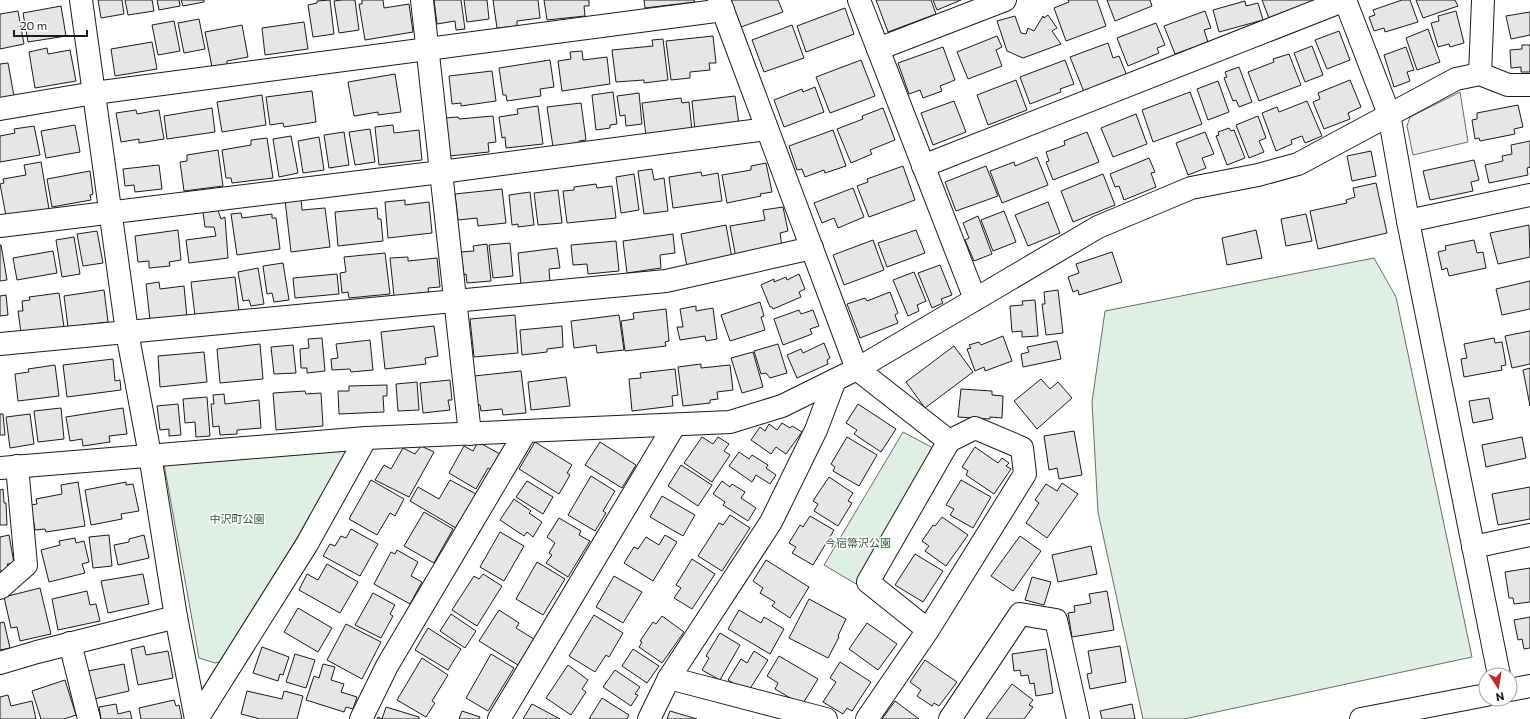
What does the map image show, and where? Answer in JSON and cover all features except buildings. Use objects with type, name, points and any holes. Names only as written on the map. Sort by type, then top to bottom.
[{"type":"street","points":[[81,0],[127,332],[150,455],[176,617],[197,719]]},
{"type":"street","points":[[422,0],[470,434]]},
{"type":"street","points":[[859,0],[975,299]]},
{"type":"street","points":[[878,49],[1005,0]]},
{"type":"street","points":[[923,166],[1345,0],[1390,114],[1408,221],[1497,667]]},
{"type":"street","points":[[1480,74],[1483,0]]},
{"type":"street","points":[[0,109],[94,93],[427,49],[721,5],[857,369],[949,441]]},
{"type":"street","points":[[0,588],[26,565],[9,467],[366,438],[674,426],[730,422],[782,406],[857,369],[1098,227],[1191,188],[1258,175],[1298,164],[1456,78],[1480,74],[1508,85],[1530,85]]},
{"type":"street","points":[[0,226],[110,211],[441,172],[767,129]]},
{"type":"street","points":[[1408,221],[1530,195]]},
{"type":"street","points":[[0,344],[666,282],[812,248]]},
{"type":"street","points":[[649,719],[670,678],[771,522],[816,430],[835,380]]},
{"type":"street","points":[[499,719],[674,426]]},
{"type":"street","points":[[867,719],[928,630],[1025,474],[1022,448],[975,428],[949,441],[868,582],[928,630]]},
{"type":"street","points":[[361,719],[387,666],[526,431]]},
{"type":"street","points":[[197,719],[308,544],[366,438]]},
{"type":"street","points":[[1473,547],[1530,535]]},
{"type":"street","points":[[950,719],[1020,614],[1056,620],[1078,719]]},
{"type":"street","points":[[0,664],[36,652],[176,617]]},
{"type":"street","points":[[70,643],[88,719]]},
{"type":"street","points":[[670,678],[826,719]]},
{"type":"street","points":[[1518,688],[1530,686]]},
{"type":"street","points":[[1361,719],[1478,697]]},
{"type":"green space","points":[[1374,258],[1396,297],[1472,657],[1184,719],[1143,719],[1098,512],[1092,402],[1105,311]]},
{"type":"green space","name":"今宿箒沢公園","points":[[903,432],[935,449],[856,584],[824,565]]},
{"type":"green space","name":"中沢町公園","points":[[348,448],[228,660],[215,663],[199,658],[164,464]]},
{"type":"shaded area","points":[[1460,92],[1468,142],[1413,155],[1407,126],[1410,117]]}]
